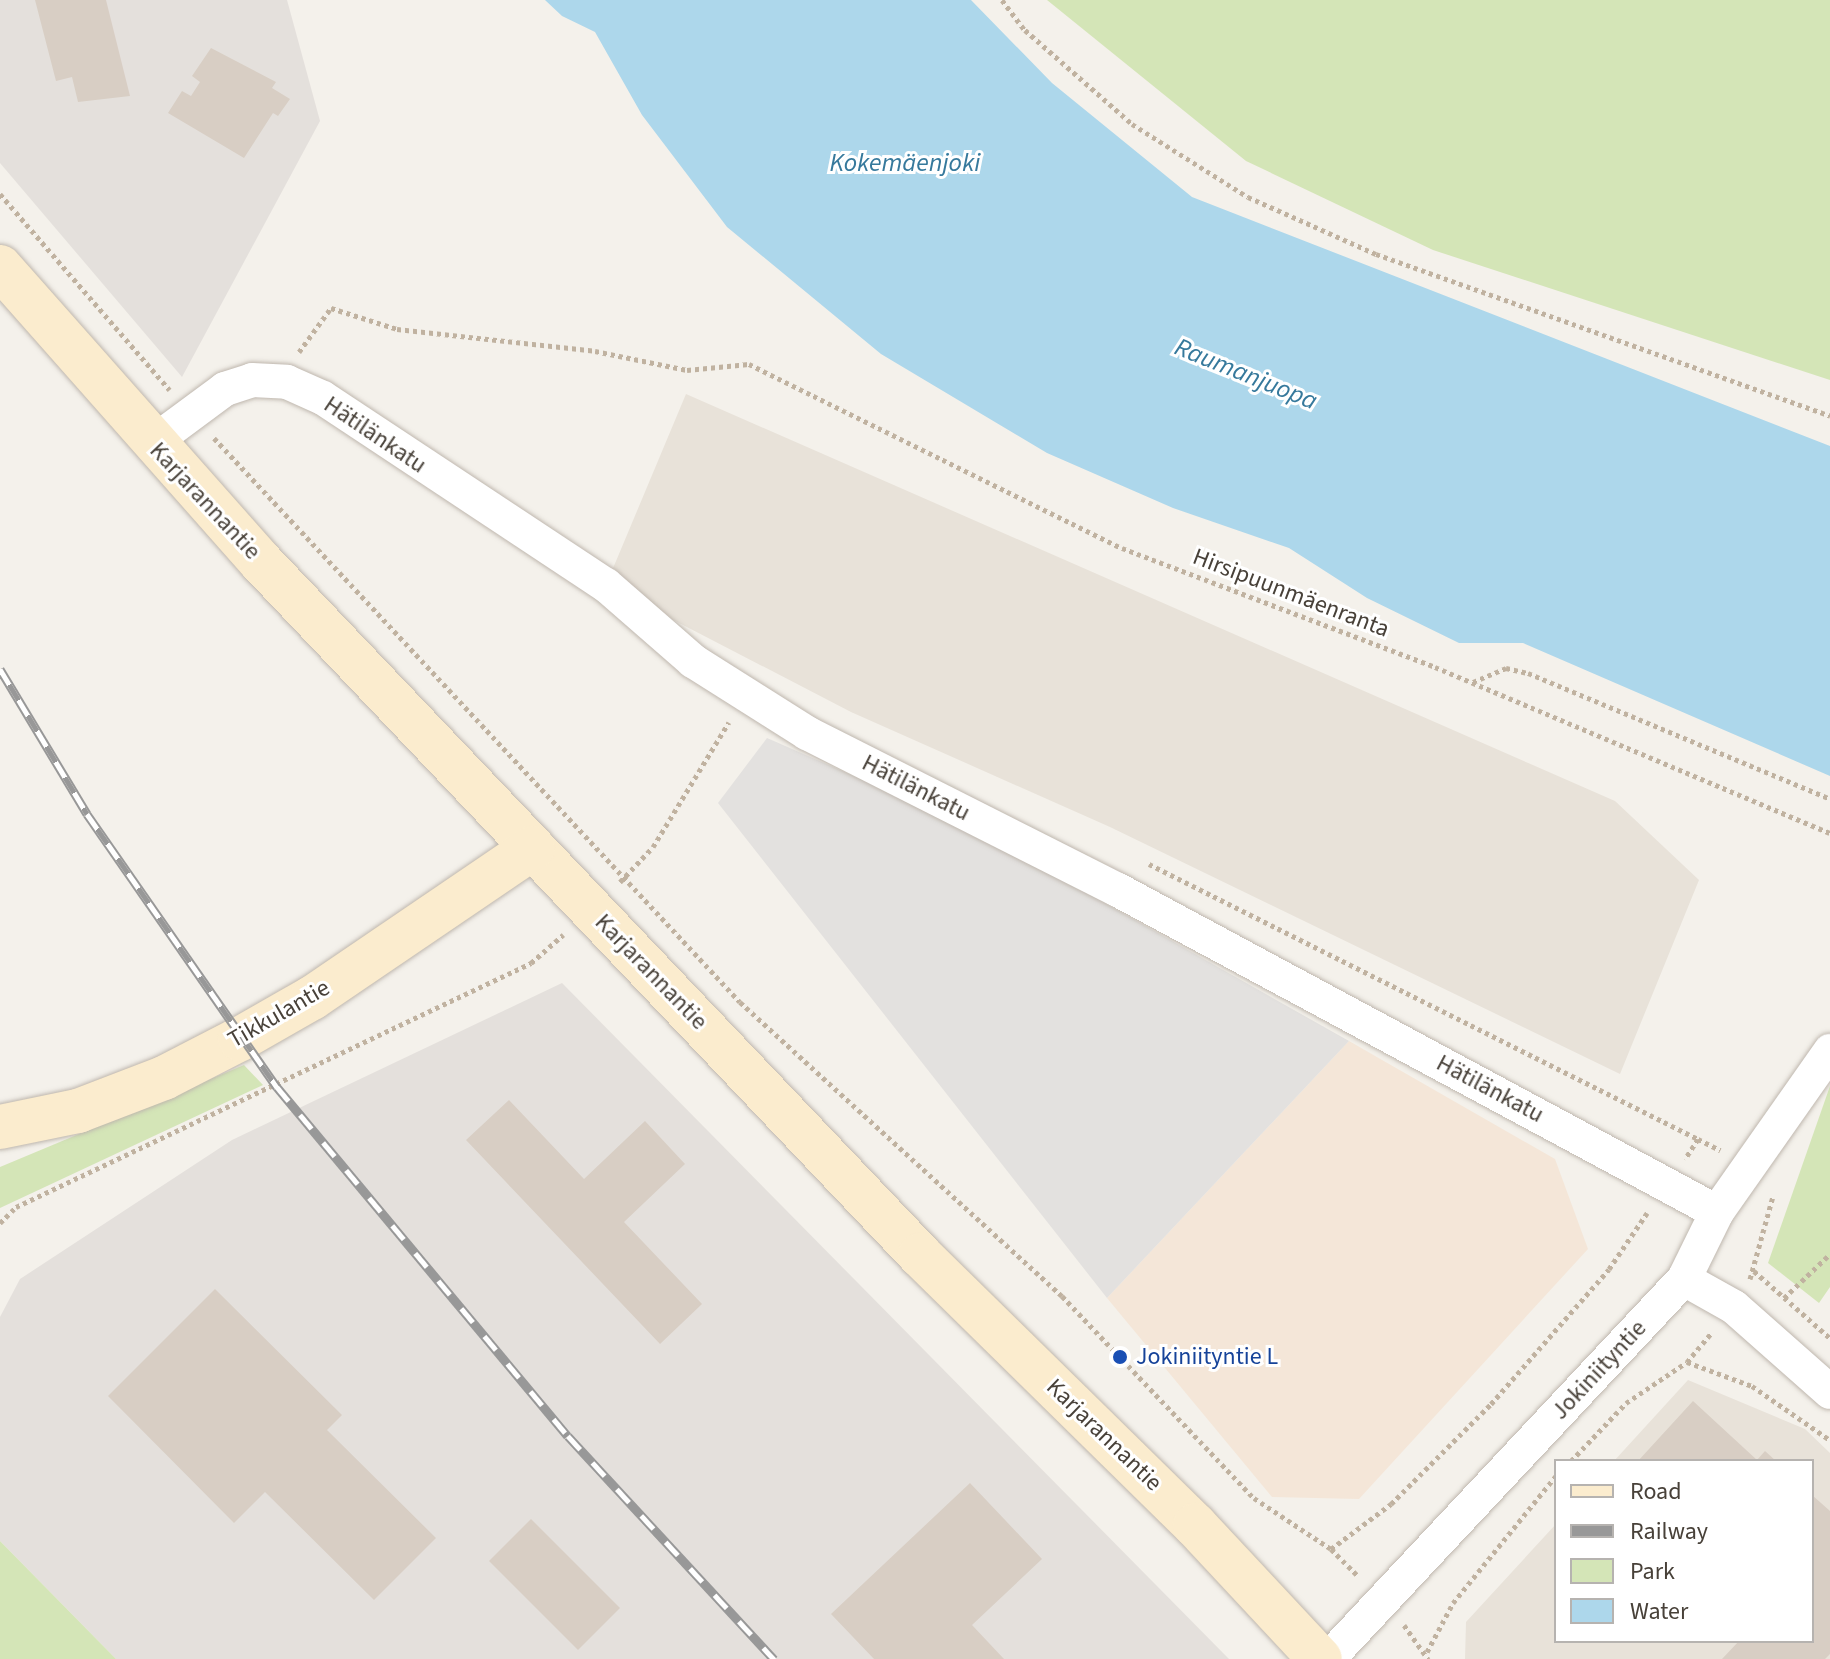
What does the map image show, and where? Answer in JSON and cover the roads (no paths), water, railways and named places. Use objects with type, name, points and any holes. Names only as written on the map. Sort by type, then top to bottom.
[{"type":"main road","name":"Karjarannantie","points":[[0,267],[152,443],[533,848],[920,1255],[1195,1525],[1320,1659]]},
{"type":"main road","name":"Tikkulantie","points":[[0,1127],[78,1111],[164,1078],[312,998],[533,848]]},
{"type":"street","name":"Hätilänkatu","points":[[152,443],[225,389],[252,380],[287,382],[323,398],[477,504],[606,585],[693,661],[807,733],[1118,890],[1717,1212]]},
{"type":"street","name":"Jokiniityntie","points":[[1328,1659],[1684,1279],[1717,1212],[1830,1051]]},
{"type":"street","points":[[1684,1279],[1734,1307],[1830,1392]]},
{"type":"water","name":"Kokemäenjoki","points":[[545,0],[971,0],[1052,83],[1192,197],[1830,446],[1830,776],[1523,643],[1459,643],[1367,598],[1289,548],[1173,508],[1047,453],[881,354],[727,227],[642,115],[595,32],[562,16]]},
{"type":"railway","points":[[0,669],[87,814],[277,1087],[568,1436],[774,1659]]},
{"type":"place","name":"Jokiniityntie L","points":[[1120,1357]]},
{"type":"water label","name":"Raumanjuopa","points":[[1246,374]]}]
